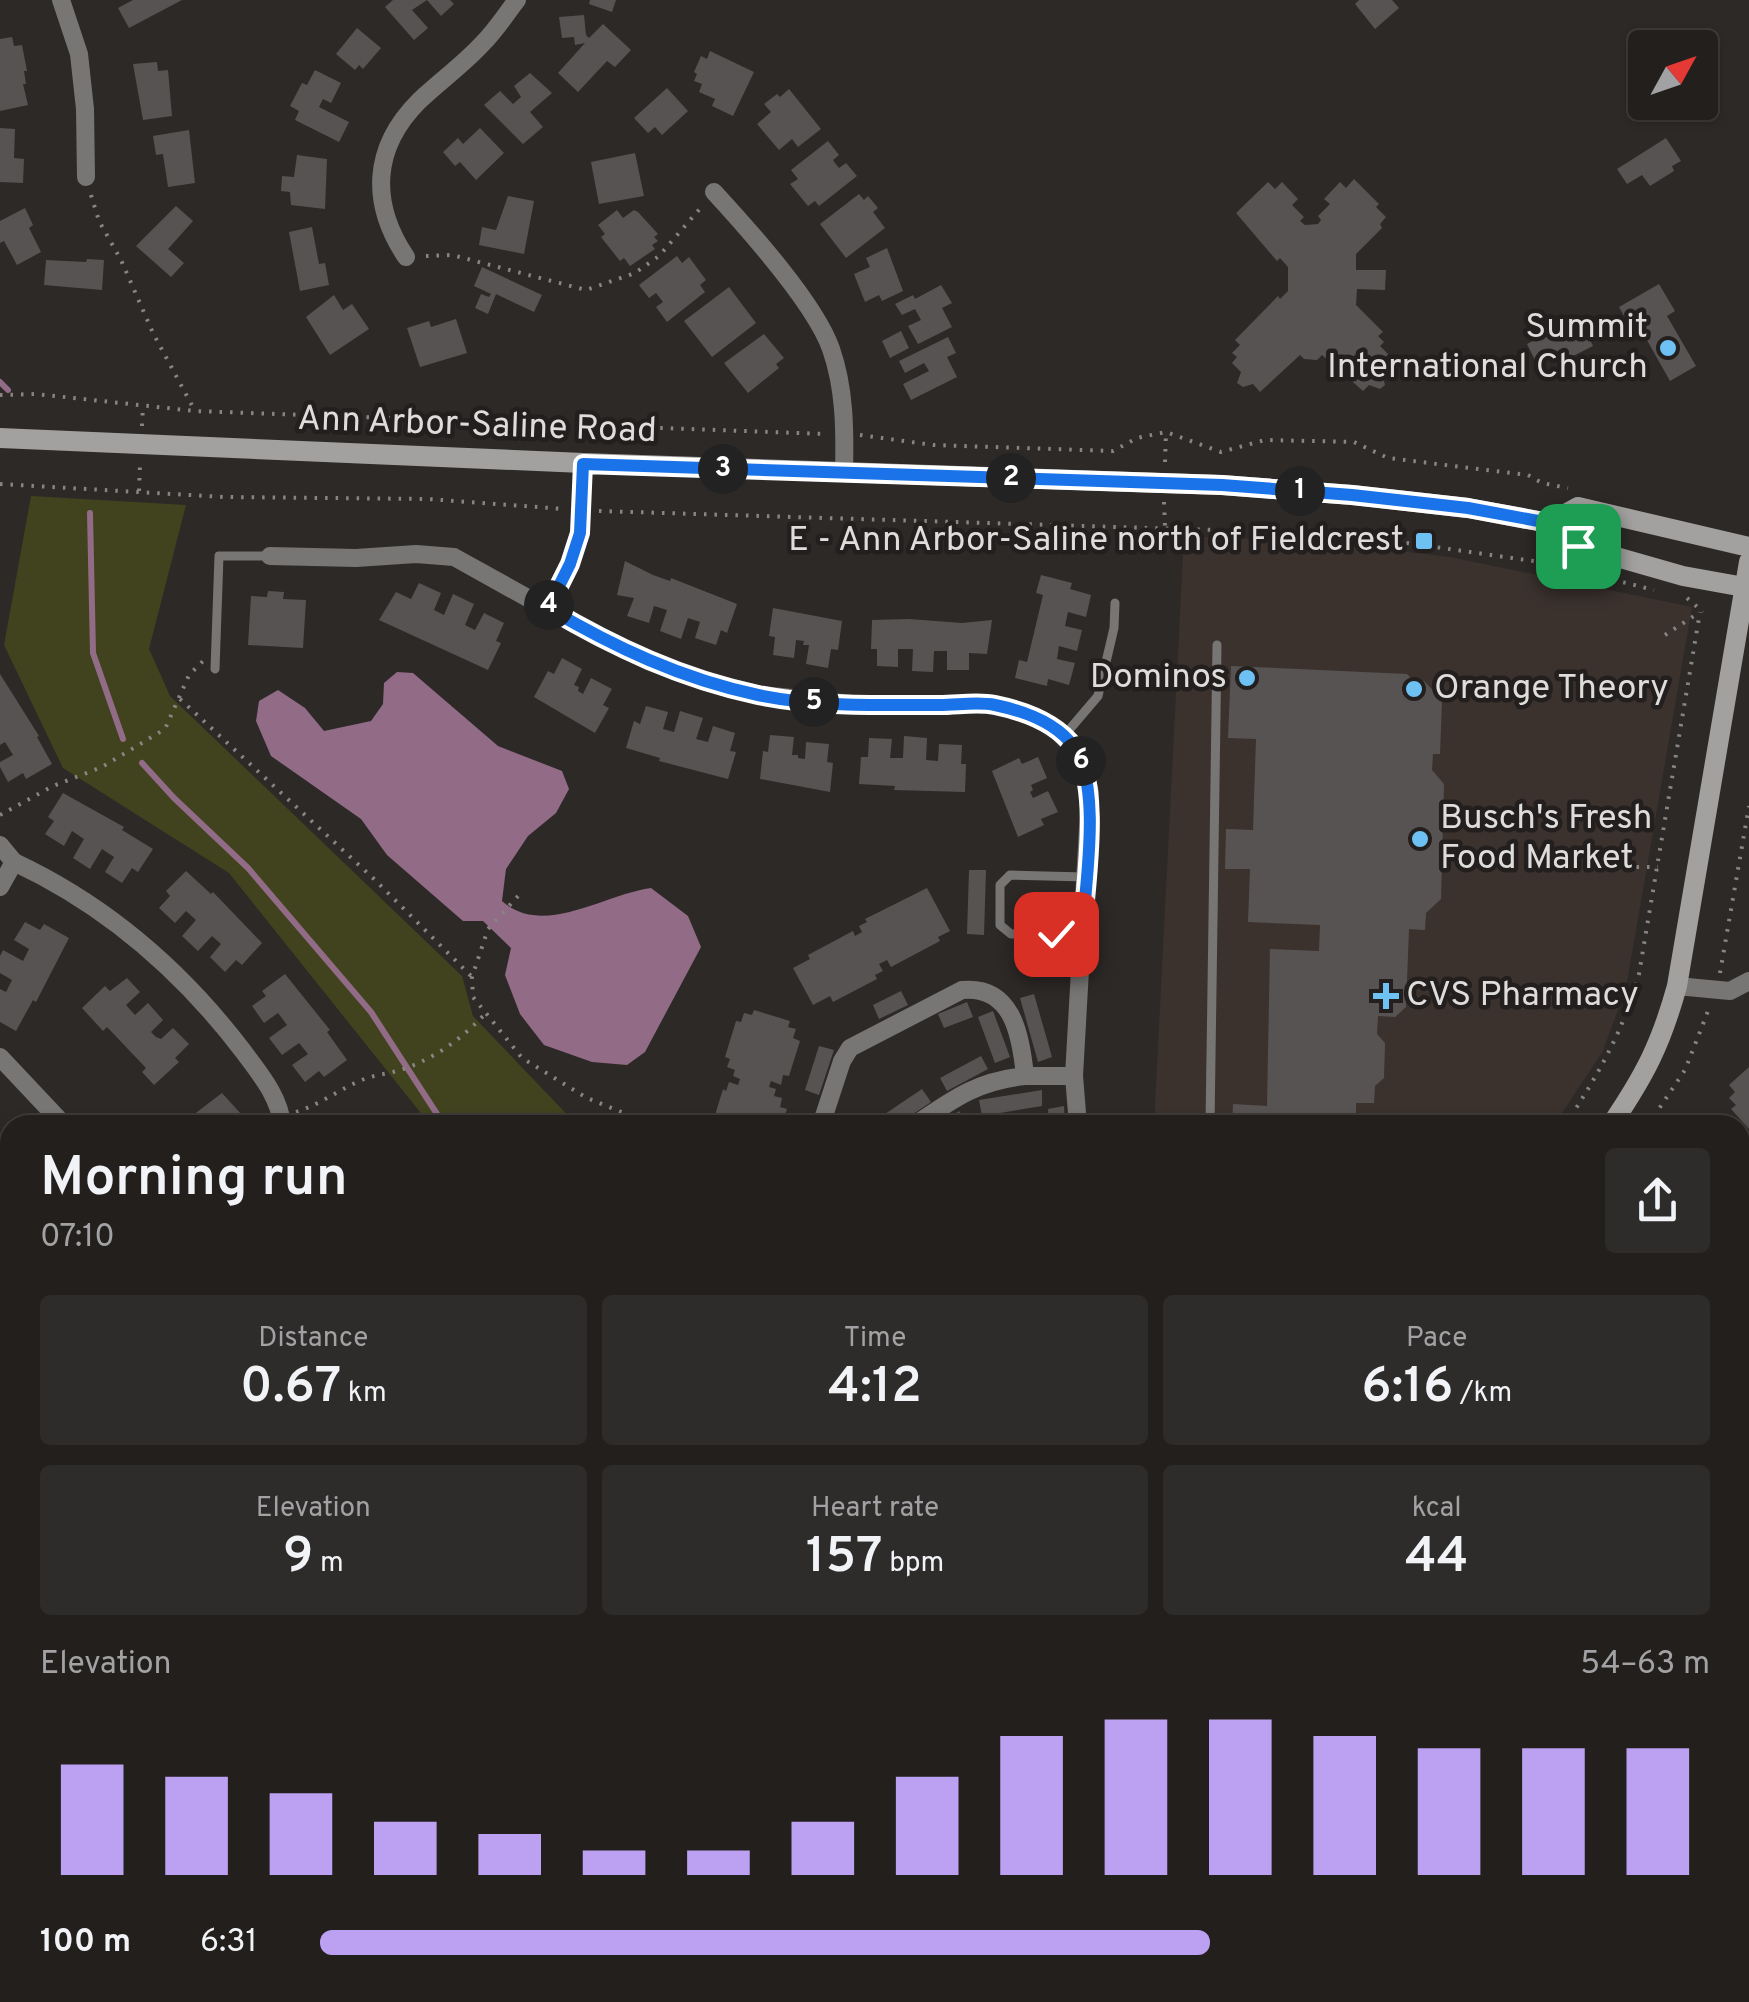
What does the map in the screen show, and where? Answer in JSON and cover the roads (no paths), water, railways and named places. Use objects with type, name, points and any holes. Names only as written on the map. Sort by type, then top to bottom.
[{"type":"main road","name":"Ann Arbor-Saline Road","points":[[0,438],[583,464],[1222,485],[1429,504],[1549,523],[1578,546],[1683,576],[1747,588]]},
{"type":"main road","name":"Ann Arbor-Saline Road","points":[[1549,523],[1578,507],[1749,546]]},
{"type":"main road","points":[[1618,1115],[1644,1078],[1678,986],[1749,562]]},
{"type":"street","points":[[62,0],[79,54],[86,178]]},
{"type":"street","points":[[406,257],[389,231],[380,188],[386,149],[416,104],[484,43],[517,0]]},
{"type":"street","points":[[714,192],[802,298],[830,345],[840,385],[844,473]]},
{"type":"street","points":[[548,608],[580,533],[583,464]]},
{"type":"street","points":[[270,556],[356,558],[416,554],[454,558],[648,661],[727,687],[822,703],[990,704],[1023,712],[1053,727],[1084,767],[1090,793],[1074,1076],[1077,1115]]},
{"type":"street","points":[[0,844],[14,862],[44,876],[103,914],[177,974],[216,1016],[264,1080],[280,1115]]},
{"type":"street","points":[[0,886],[14,862]]},
{"type":"street","points":[[1678,986],[1730,991],[1749,981]]},
{"type":"street","points":[[824,1115],[850,1048],[962,990],[976,988],[994,994],[1007,1006],[1022,1051],[1025,1076]]},
{"type":"street","points":[[0,1057],[55,1115]]},
{"type":"street","points":[[929,1115],[986,1082],[1025,1076],[1074,1076]]},
{"type":"lane","points":[[215,670],[219,556],[270,556]]},
{"type":"lane","points":[[1063,736],[1098,696],[1114,628],[1115,603]]},
{"type":"lane","points":[[1210,1115],[1216,645]]},
{"type":"lane","points":[[1082,935],[1011,934],[1000,925],[1000,885],[1010,876],[1085,877]]},
{"type":"waterway","points":[[0,382],[8,390]]},
{"type":"waterway","points":[[90,513],[93,653],[123,739]]},
{"type":"waterway","points":[[142,763],[248,868],[371,1012],[437,1115]]},
{"type":"place","name":"Summit International Church","points":[[1668,348]]},
{"type":"place","name":"E - Ann Arbor-Saline north of Fieldcrest","points":[[1424,541]]},
{"type":"place","name":"Dominos","points":[[1247,678]]},
{"type":"place","name":"Orange Theory","points":[[1414,689]]},
{"type":"place","name":"Busch's Fresh Food Market","points":[[1420,839]]},
{"type":"place","name":"CVS Pharmacy","points":[[1386,996]]}]
